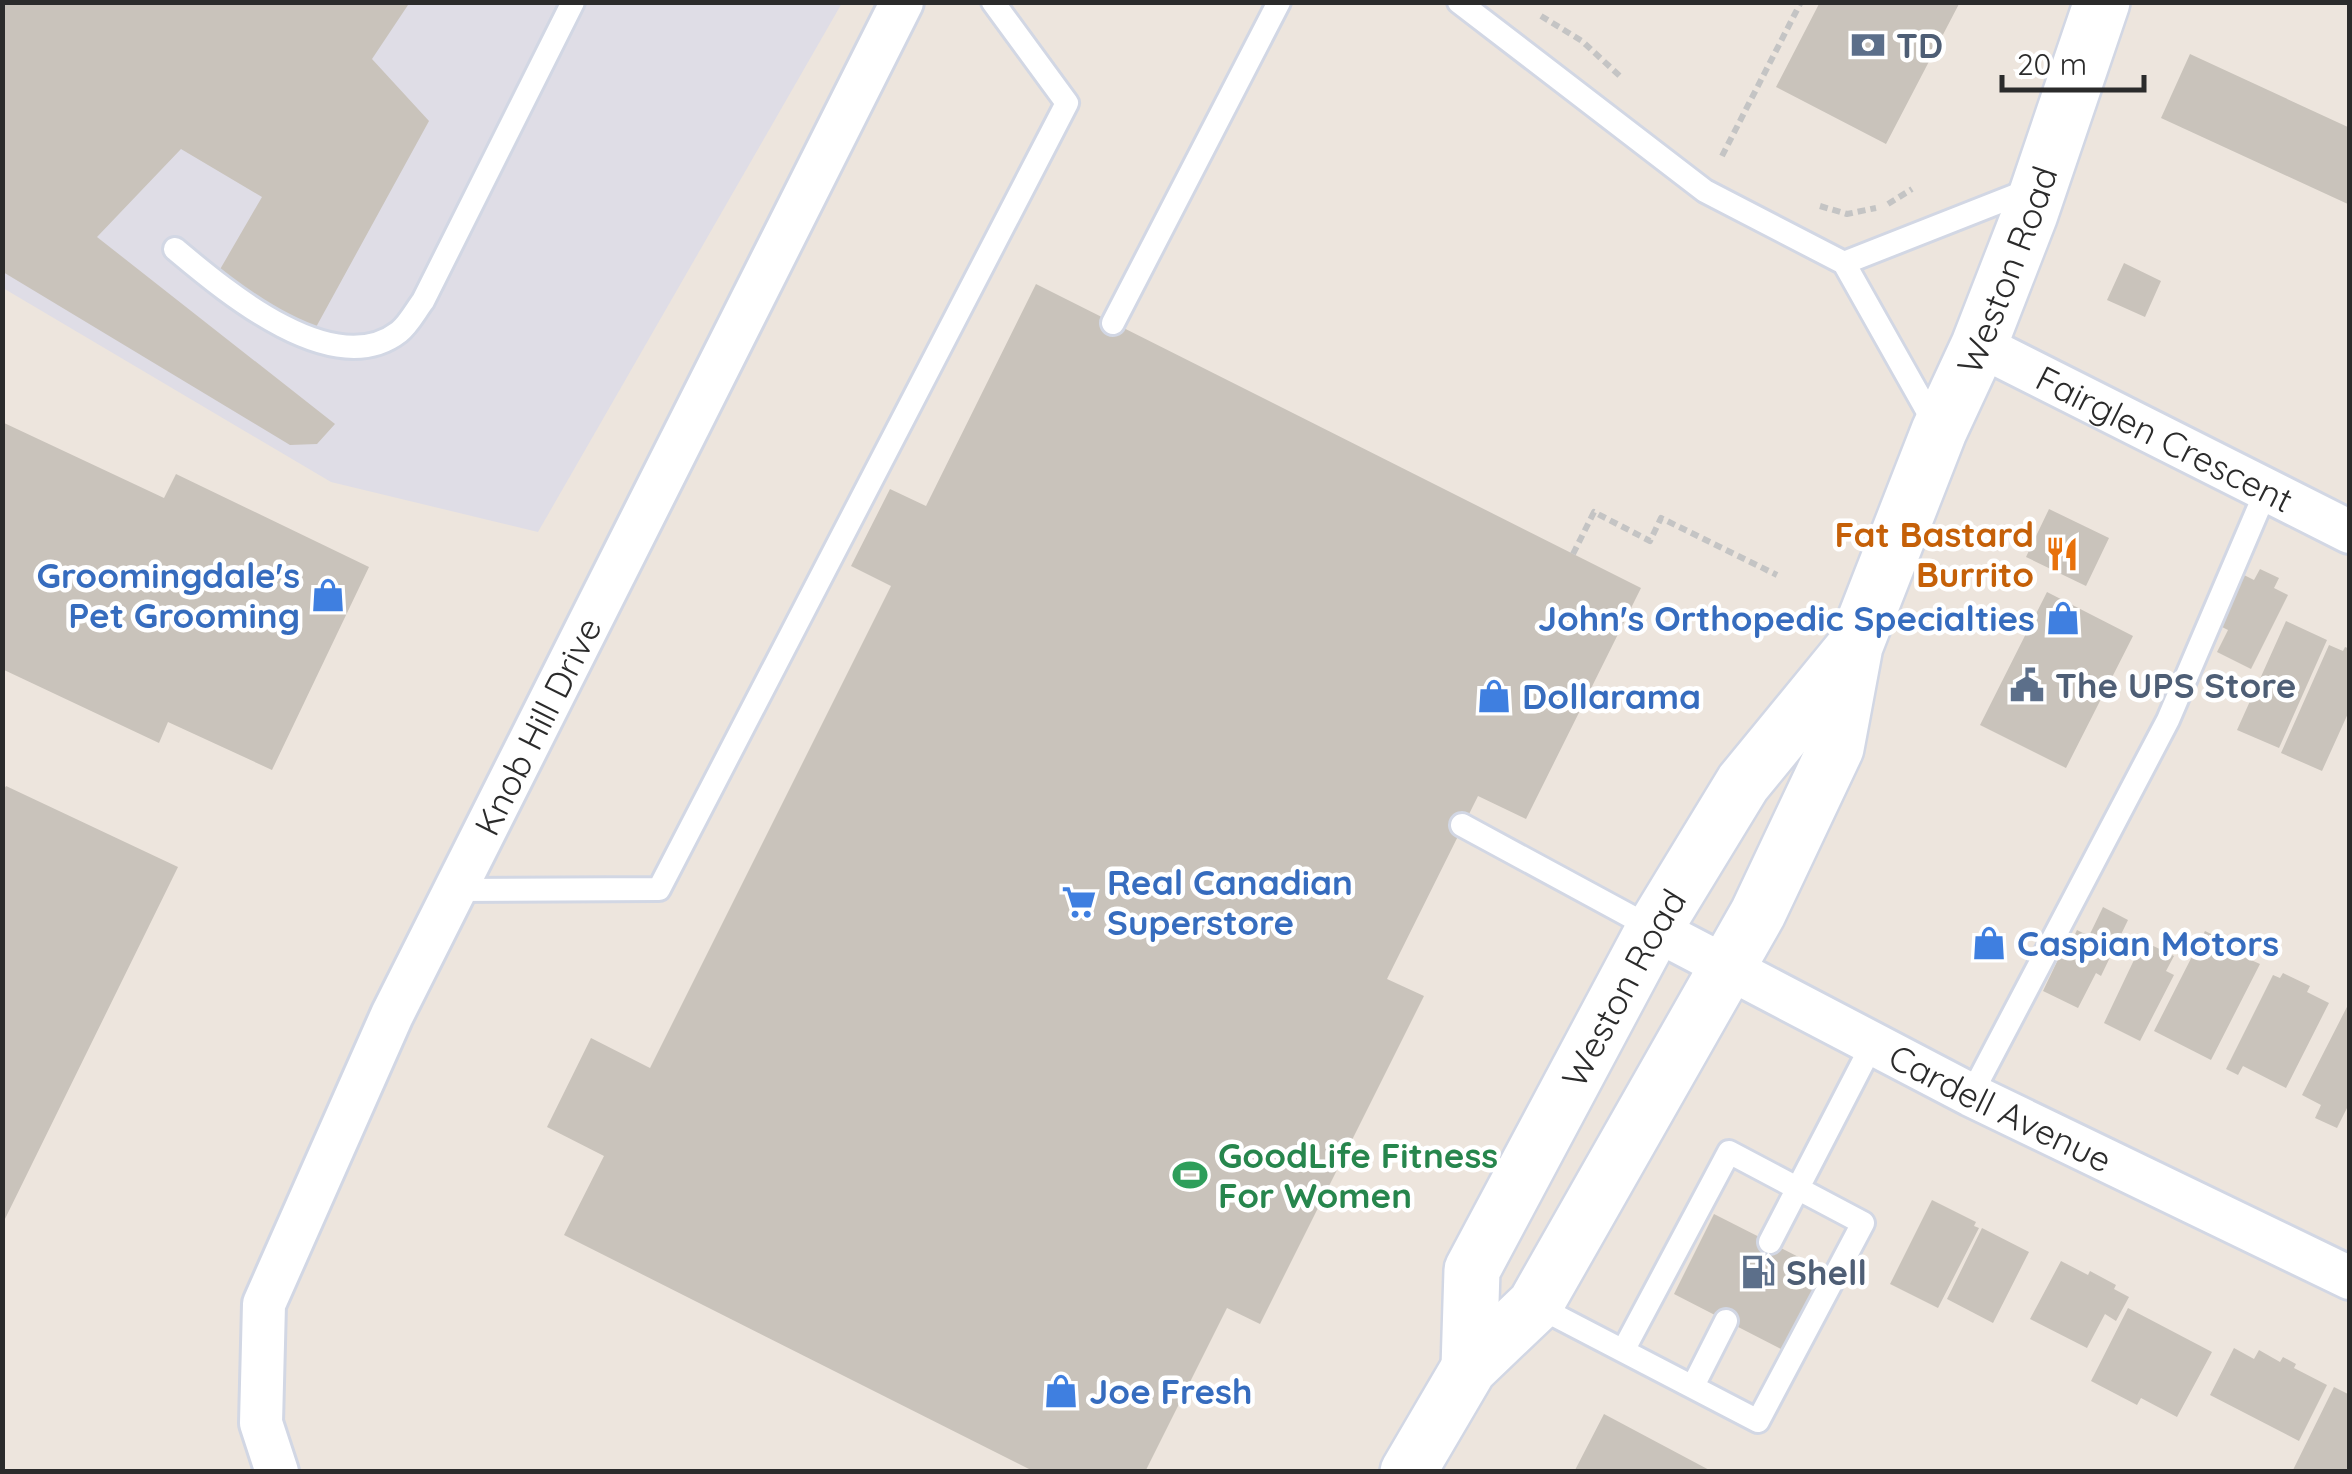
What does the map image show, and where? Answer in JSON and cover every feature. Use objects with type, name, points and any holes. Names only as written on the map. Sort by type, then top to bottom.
[{"type":"main road","name":"Weston Road","points":[[1408,1472],[1468,1368],[1535,1305],[1728,968],[1836,748],[1855,646],[1939,431],[1979,344],[2102,2]]},
{"type":"main road","name":"Weston Road","points":[[1468,1368],[1472,1270],[1654,929],[1744,783],[1855,646]]},
{"type":"street","name":"Knob Hill Drive","points":[[277,1472],[261,1423],[264,1304],[392,1014],[902,2]]},
{"type":"street","name":"Fairglen Crescent","points":[[1979,344],[2350,532]]},
{"type":"street","name":"Cardell Avenue","points":[[1654,929],[1971,1095],[2350,1278]]},
{"type":"lane","points":[[175,249],[237,301],[288,328],[340,347],[370,344],[399,332],[440,270],[573,2]]},
{"type":"lane","points":[[455,890],[659,889],[1067,103],[993,2]]},
{"type":"lane","points":[[1113,323],[1278,2]]},
{"type":"lane","points":[[1459,2],[1704,191],[1844,262],[1939,431]]},
{"type":"lane","points":[[1844,262],[2038,187]]},
{"type":"lane","points":[[1971,1095],[2168,720],[2266,491]]},
{"type":"lane","points":[[1462,825],[1654,929]]},
{"type":"lane","points":[[1770,1242],[1873,1043]]},
{"type":"lane","points":[[1535,1305],[1758,1421],[1863,1223],[1729,1152],[1624,1349]]},
{"type":"lane","points":[[1694,1386],[1726,1321]]},
{"type":"path","points":[[1722,156],[1801,2]]},
{"type":"path","points":[[1528,8],[1582,41],[1622,78]]},
{"type":"path","points":[[1711,150],[1734,164]]},
{"type":"path","points":[[1806,199],[1846,214],[1884,207],[1912,189]]},
{"type":"path","points":[[1573,554],[1594,512],[1650,540],[1661,518],[1777,575]]},
{"type":"shaded area","points":[[2,3],[842,3],[538,532],[331,482],[3,288]]},
{"type":"building","points":[[3,2],[410,2],[372,59],[429,121],[315,329],[215,278],[262,197],[181,149],[97,237],[335,424],[317,444],[290,445],[3,272]]},
{"type":"building","name":"TD","points":[[1820,2],[1960,2],[1886,144],[1776,87]]},
{"type":"building","points":[[2190,54],[2350,128],[2350,205],[2161,118]]},
{"type":"building","points":[[2124,263],[2161,281],[2145,317],[2107,300]]},
{"type":"building","name":"Real Canadian Superstore","points":[[1036,284],[1641,588],[1526,819],[1478,796],[1387,979],[1424,996],[1260,1324],[1227,1308],[1145,1472],[1035,1472],[564,1235],[604,1156],[547,1127],[591,1038],[650,1068],[891,586],[851,566],[890,489],[926,506]]},
{"type":"building","points":[[2,422],[164,498],[176,474],[369,567],[272,770],[168,722],[159,743],[2,669]]},
{"type":"building","points":[[2049,509],[2109,538],[2086,586],[2026,557]]},
{"type":"building","points":[[2260,569],[2279,578],[2274,588],[2288,595],[2251,669],[2217,652],[2228,630],[2218,625],[2242,574],[2254,580]]},
{"type":"building","points":[[2047,592],[2133,636],[2066,768],[1980,725]]},
{"type":"building","points":[[2286,621],[2327,640],[2279,748],[2237,730]]},
{"type":"building","points":[[2329,645],[2343,651],[2345,647],[2350,649],[2350,709],[2322,771],[2281,753]]},
{"type":"building","points":[[6,786],[178,867],[2,1225],[2,793]]},
{"type":"building","points":[[2103,907],[2128,920],[2101,976],[2096,973],[2078,1008],[2043,991],[2064,947],[2068,949],[2077,930],[2089,936]]},
{"type":"building","points":[[2205,931],[2236,946],[2233,952],[2260,964],[2211,1060],[2154,1031]]},
{"type":"building","points":[[2143,941],[2174,956],[2166,971],[2174,975],[2140,1041],[2104,1023]]},
{"type":"building","points":[[2283,973],[2310,986],[2307,992],[2329,1003],[2286,1088],[2243,1066],[2238,1075],[2226,1069],[2273,975],[2280,978]]},
{"type":"building","points":[[2350,1001],[2350,1102],[2337,1128],[2315,1118],[2321,1105],[2302,1095]]},
{"type":"building","points":[[1932,1200],[1976,1222],[1974,1226],[1979,1228],[1938,1308],[1890,1284]]},
{"type":"building","points":[[1714,1214],[1826,1271],[1785,1351],[1674,1294]]},
{"type":"building","points":[[1982,1228],[2029,1252],[1993,1323],[1947,1299]]},
{"type":"building","points":[[2061,1261],[2088,1275],[2090,1271],[2129,1297],[2116,1321],[2105,1314],[2087,1348],[2030,1319]]},
{"type":"building","points":[[2128,1308],[2212,1352],[2177,1417],[2141,1398],[2137,1405],[2091,1381]]},
{"type":"building","points":[[2234,1348],[2254,1359],[2259,1350],[2280,1362],[2283,1357],[2296,1364],[2294,1368],[2327,1385],[2299,1441],[2210,1395]]},
{"type":"building","points":[[2334,1387],[2350,1395],[2350,1463],[2345,1472],[2292,1472]]},
{"type":"building","points":[[1604,1414],[1713,1472],[1574,1472]]},
{"type":"place","name":"TD","points":[[1868,45]]},
{"type":"place","name":"Fat Bastard Burrito","points":[[2062,554]]},
{"type":"place","name":"Groomingdale's Pet Grooming","points":[[328,595]]},
{"type":"place","name":"John's Orthopedic Specialties","points":[[2063,618]]},
{"type":"place","name":"The UPS Store","points":[[2027,685]]},
{"type":"place","name":"Dollarama","points":[[1494,696]]},
{"type":"place","name":"Real Canadian Superstore","points":[[1079,902]]},
{"type":"place","name":"Caspian Motors","points":[[1989,943]]},
{"type":"place","name":"GoodLife Fitness For Women","points":[[1190,1175]]},
{"type":"place","name":"Shell","points":[[1758,1272]]},
{"type":"place","name":"Joe Fresh","points":[[1061,1391]]}]
